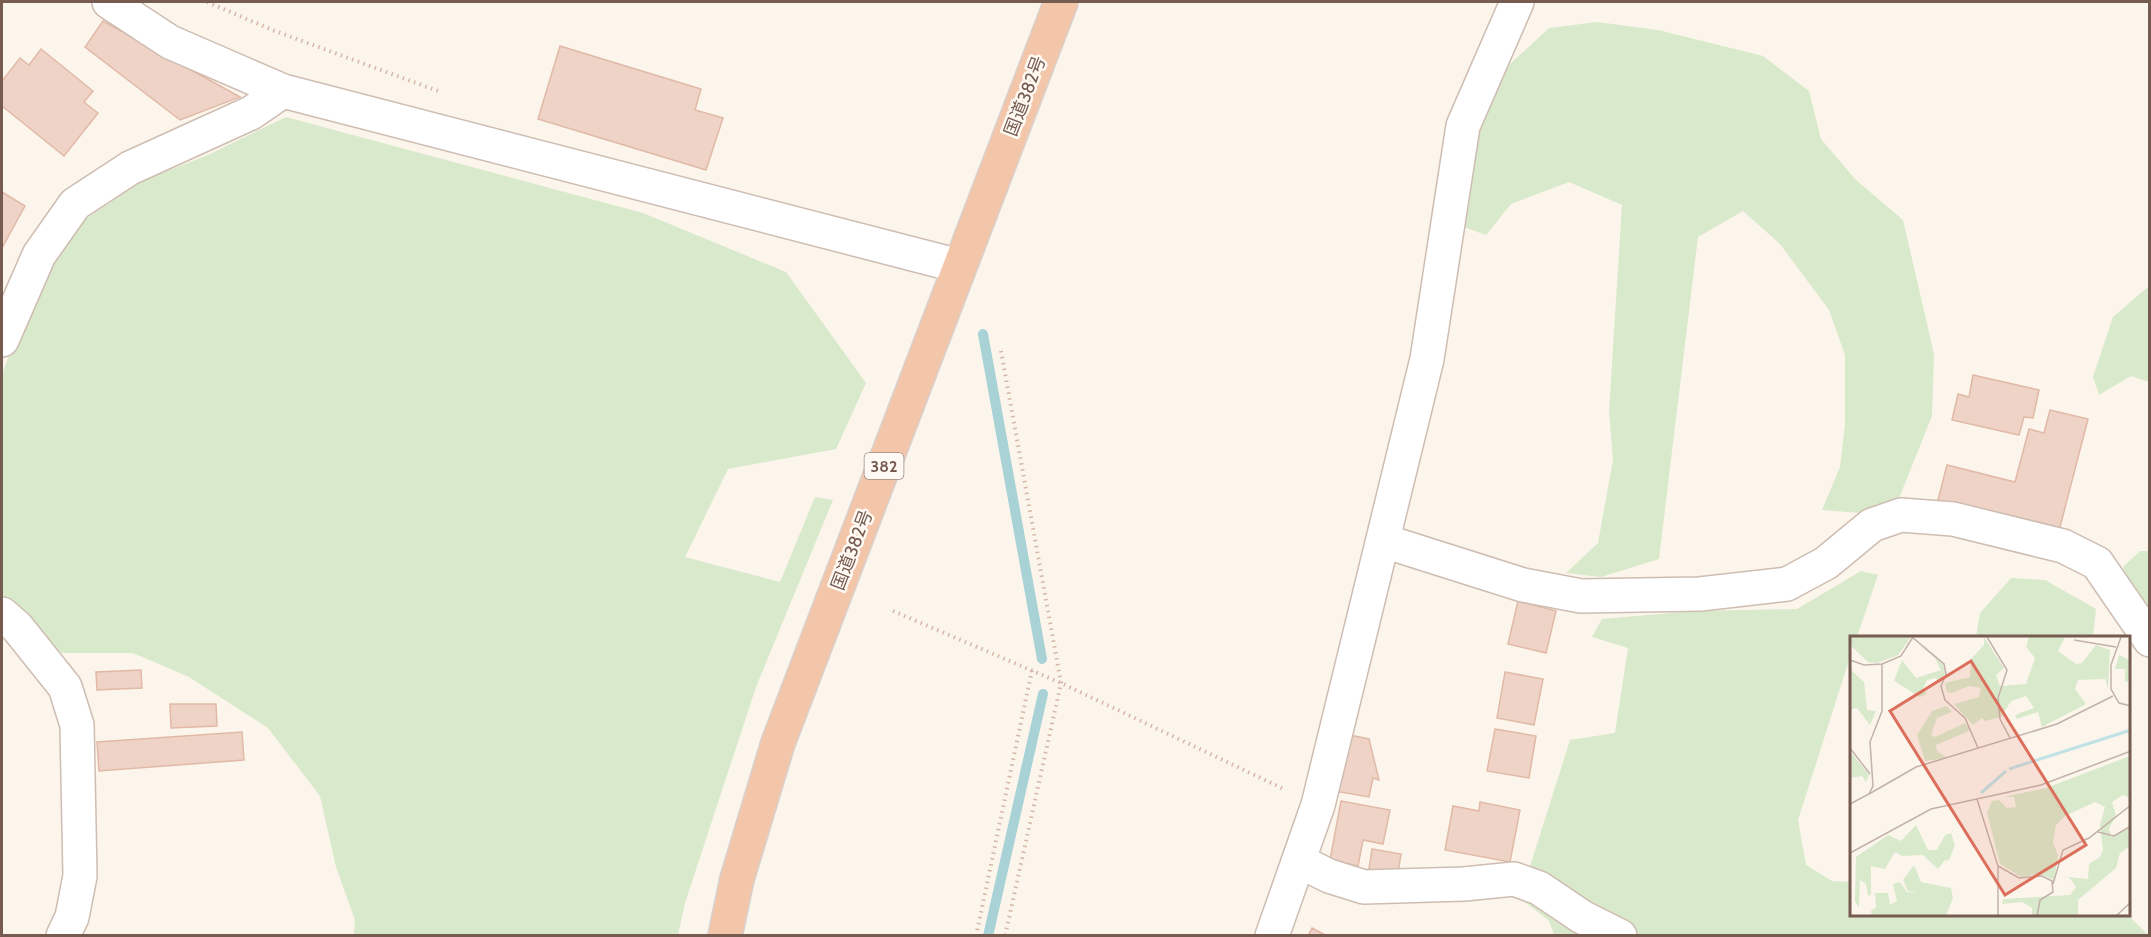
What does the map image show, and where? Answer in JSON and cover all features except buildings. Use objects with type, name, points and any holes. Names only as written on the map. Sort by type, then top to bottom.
[{"type":"highway","name":"国道382号","points":[[725,936],[737,879],[778,743],[1061,2]]},
{"type":"street","points":[[109,2],[171,42],[283,91],[959,266]]},
{"type":"street","points":[[1272,936],[1318,805],[1427,359],[1463,126],[1517,2]]},
{"type":"street","points":[[2,340],[39,255],[75,204],[130,168],[251,113],[283,91]]},
{"type":"street","points":[[1384,541],[1523,585],[1581,596],[1700,594],[1787,584],[1826,562],[1872,525],[1901,515],[1953,519],[2063,546],[2097,563],[2150,640]]},
{"type":"street","points":[[2,614],[17,627],[65,687],[77,725],[80,876],[72,917],[63,936]]},
{"type":"street","points":[[1299,861],[1329,876],[1364,887],[1464,884],[1514,879],[1539,888],[1582,917],[1620,936]]},
{"type":"path","points":[[207,2],[243,18],[443,94]]},
{"type":"path","points":[[1001,351],[1061,683],[1005,936]]},
{"type":"path","points":[[893,611],[1061,683],[1318,805]]},
{"type":"path","points":[[976,936],[1032,670]]},
{"type":"green space","points":[[1597,22],[1658,30],[1763,56],[1809,91],[1821,139],[1855,179],[1903,220],[1934,354],[1932,416],[1897,503],[1861,513],[1822,510],[1840,467],[1845,424],[1845,355],[1829,310],[1780,244],[1743,211],[1698,237],[1659,559],[1601,577],[1566,573],[1598,543],[1613,460],[1609,411],[1622,205],[1569,182],[1511,204],[1486,235],[1458,225],[1479,123],[1509,65],[1549,28]]},
{"type":"green space","points":[[286,117],[643,213],[786,272],[866,383],[836,449],[728,469],[685,557],[780,582],[815,497],[833,500],[756,687],[685,903],[678,935],[354,935],[355,920],[336,867],[320,796],[268,728],[189,677],[133,653],[62,653],[2,601],[2,375],[17,333],[69,230],[144,180],[208,155]]},
{"type":"green space","points":[[2149,286],[2149,382],[2131,376],[2099,395],[2093,377],[2113,317]]},
{"type":"green space","points":[[2140,551],[2149,551],[2149,615],[2135,599],[2123,567]]},
{"type":"green space","points":[[1861,571],[1878,575],[1857,636],[1850,636],[1850,657],[1798,820],[1806,865],[1832,881],[1850,882],[1850,916],[2129,916],[2148,935],[1554,935],[1549,921],[1520,898],[1570,740],[1615,733],[1628,648],[1592,637],[1602,619],[1694,611],[1797,609]]},
{"type":"green space","points":[[2011,578],[2045,580],[2096,609],[2093,636],[1976,636],[1980,613]]},
{"type":"waterway","points":[[983,334],[1042,659]]},
{"type":"waterway","points":[[988,936],[1043,694]]}]
